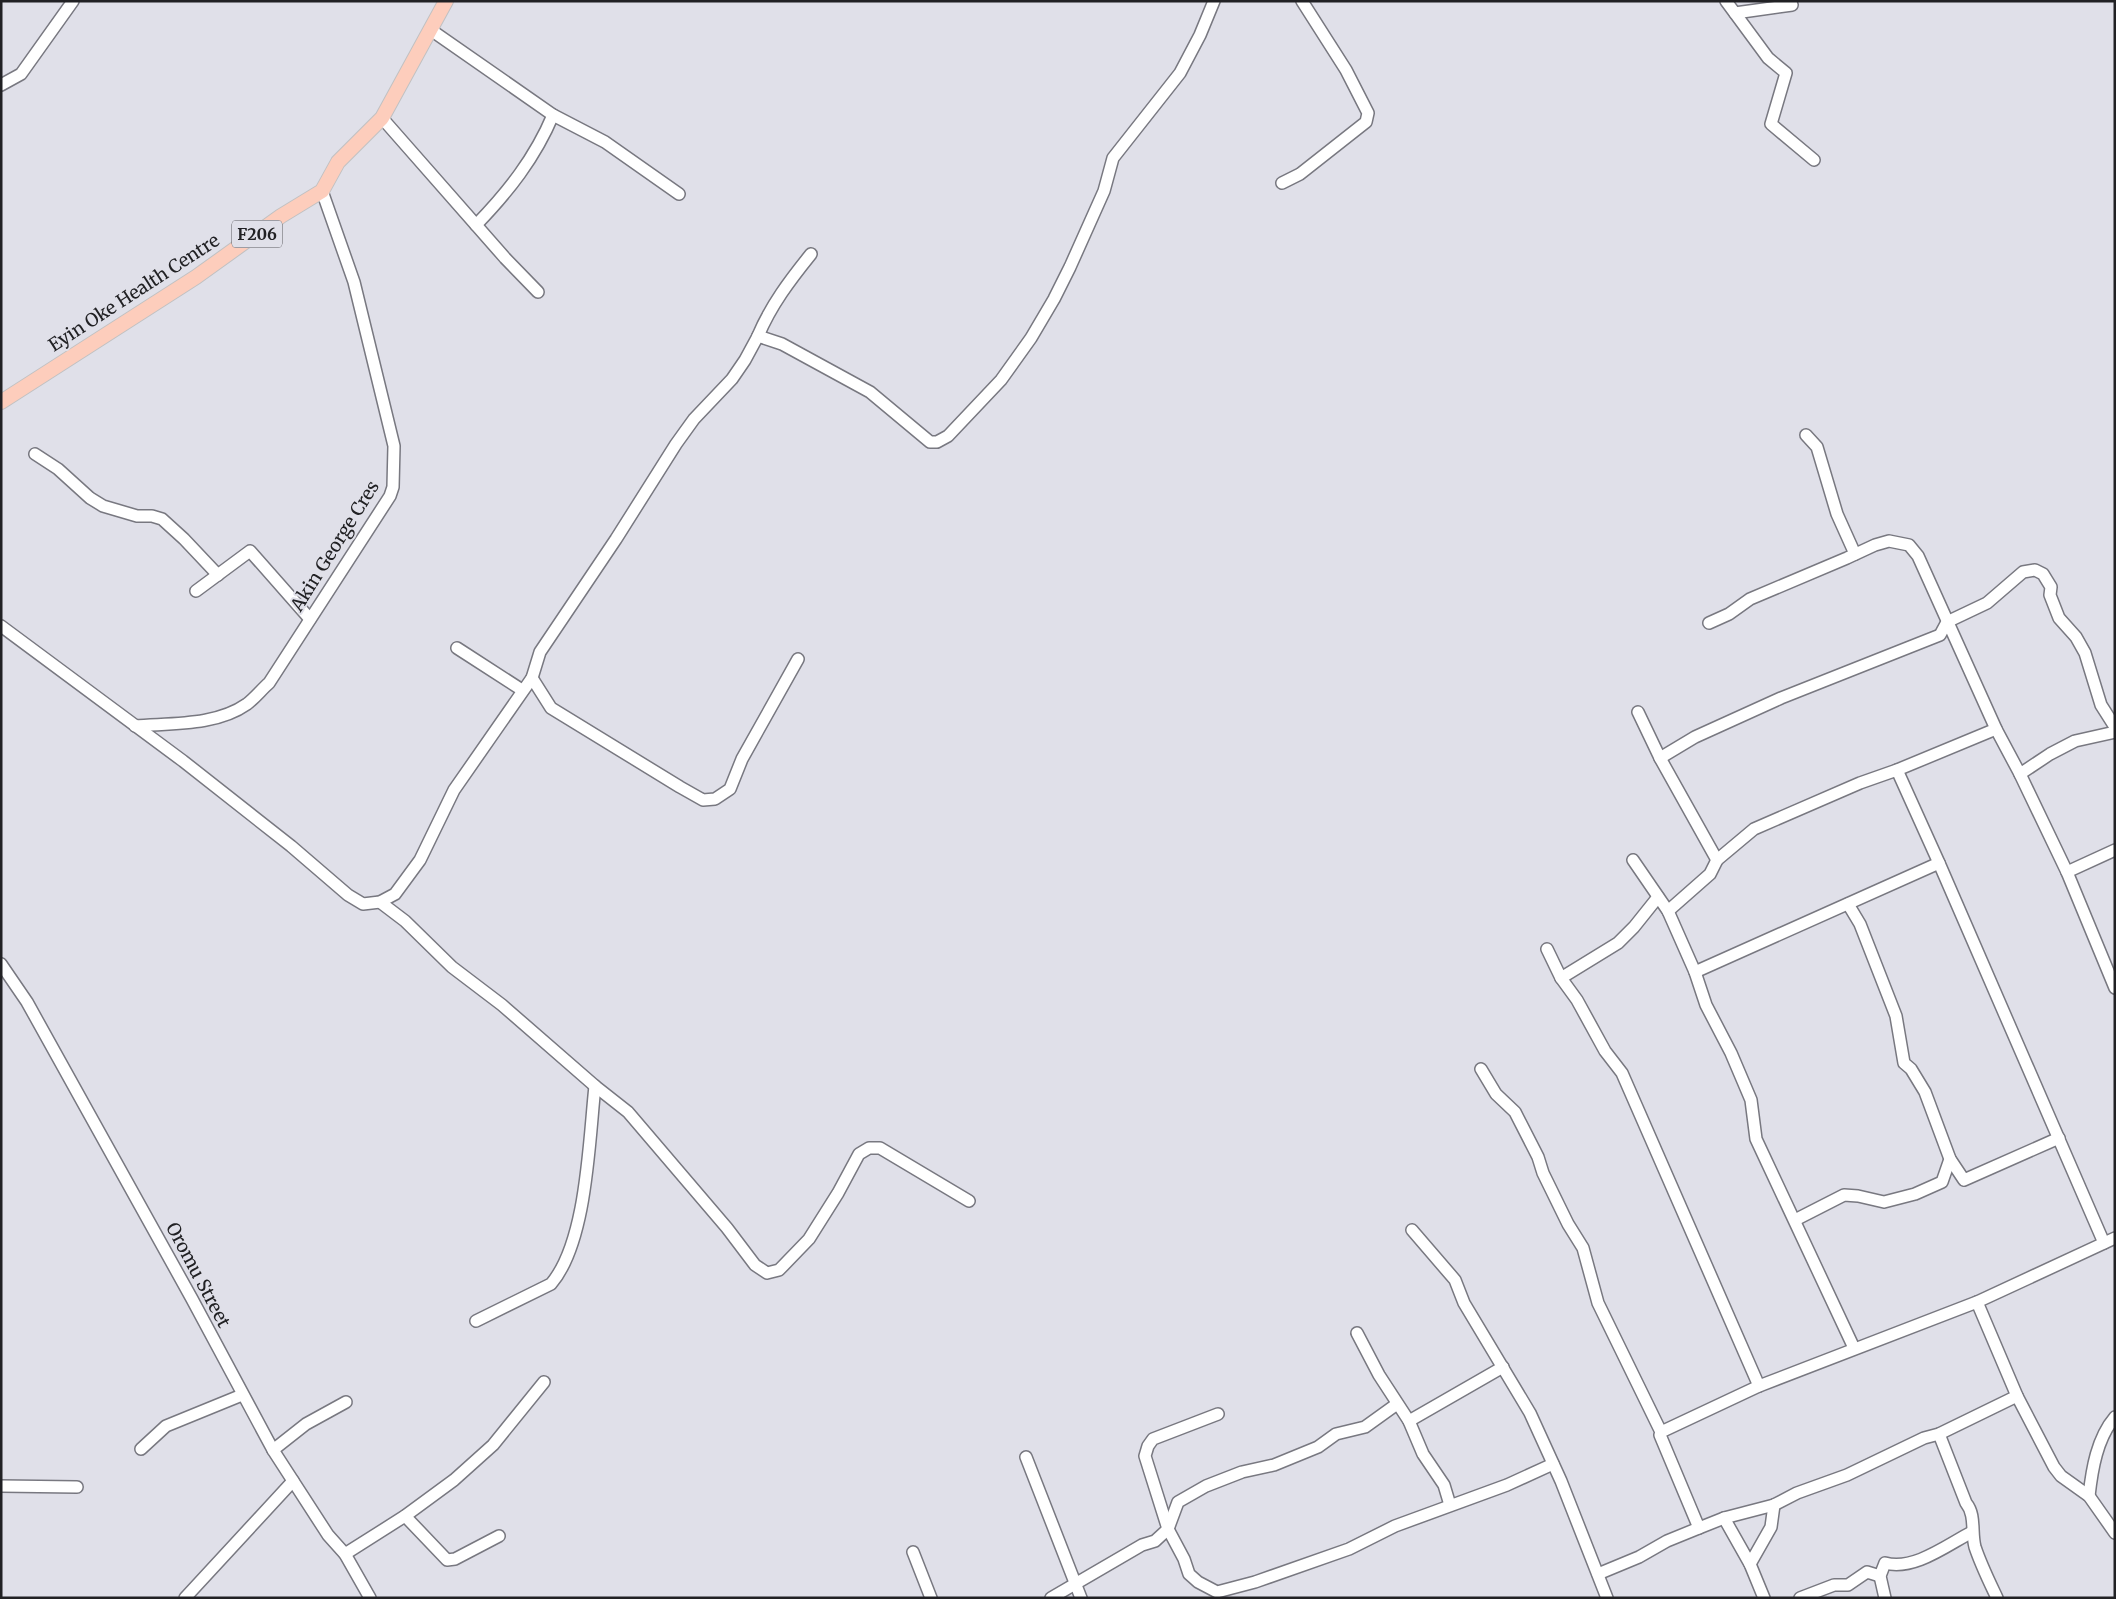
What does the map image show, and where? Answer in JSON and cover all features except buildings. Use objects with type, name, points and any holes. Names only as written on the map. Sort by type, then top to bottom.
[{"type":"main road","name":"Eyin Oke Health Centre","points":[[1,402],[196,277],[281,216],[322,191],[338,162],[382,118],[446,1]]},
{"type":"street","points":[[1,85],[21,74],[73,1]]},
{"type":"street","points":[[758,336],[782,344],[870,392],[930,442],[937,442],[948,436],[1001,380],[1031,338],[1070,267],[1104,191],[1113,158],[1180,73],[1214,1]]},
{"type":"street","points":[[1282,183],[1300,174],[1366,122],[1368,113],[1346,70],[1302,1]]},
{"type":"street","points":[[1726,1],[1768,58],[1786,73],[1771,124],[1814,160]]},
{"type":"street","points":[[1734,13],[1792,5]]},
{"type":"street","points":[[431,30],[553,115],[605,142],[679,194]]},
{"type":"street","points":[[476,225],[500,201],[522,173],[544,138],[553,115]]},
{"type":"street","points":[[382,118],[538,292]]},
{"type":"street","name":"Akin George Cres","points":[[135,726],[200,721],[224,716],[247,704],[269,682],[390,496],[393,487],[395,465],[394,446],[354,282],[322,191]]},
{"type":"street","points":[[1,626],[244,810],[348,895],[363,904],[380,902],[395,894],[416,866],[442,818],[454,790],[532,678],[540,652],[616,539],[676,444],[694,419],[732,379],[745,360],[765,318],[786,285],[811,254]]},
{"type":"street","points":[[1806,435],[1817,447],[1837,514],[1855,554]]},
{"type":"street","points":[[35,454],[58,469],[90,498],[103,506],[137,516],[152,516],[162,520],[184,539],[218,575]]},
{"type":"street","points":[[1709,623],[1729,614],[1750,599],[1875,544],[1889,541],[1908,545],[1918,556],[1996,729],[2067,872],[2115,988]]},
{"type":"street","points":[[196,591],[250,551],[310,619]]},
{"type":"street","points":[[1660,758],[1695,737],[1781,698],[1940,635],[1948,622],[1987,603],[2023,572],[2035,570],[2043,574],[2051,587],[2050,595],[2059,618],[2076,638],[2085,653],[2101,705],[2115,727]]},
{"type":"street","points":[[458,648],[522,690]]},
{"type":"street","points":[[532,678],[550,708],[704,800],[715,799],[730,789],[742,759],[798,659]]},
{"type":"street","points":[[1638,712],[1660,758],[1717,860]]},
{"type":"street","points":[[1668,910],[1710,874],[1717,860],[1754,829],[1860,782],[1897,770],[1996,729]]},
{"type":"street","points":[[2020,774],[2050,754],[2075,741],[2115,732]]},
{"type":"street","points":[[1661,1432],[1758,1386],[1977,1302],[2109,1240],[2059,1138],[1940,863],[1897,770]]},
{"type":"street","points":[[2067,872],[2115,850]]},
{"type":"street","points":[[1633,860],[1668,910],[1695,972],[1706,1005],[1732,1053],[1750,1100],[1756,1139],[1854,1348]]},
{"type":"street","points":[[1695,972],[1940,863]]},
{"type":"street","points":[[1561,978],[1618,943],[1634,927],[1658,897]]},
{"type":"street","points":[[380,902],[405,921],[452,966],[502,1005],[594,1086],[628,1112],[727,1228],[755,1264],[767,1273],[779,1270],[809,1239],[838,1193],[859,1154],[869,1148],[880,1148],[969,1201]]},
{"type":"street","points":[[1848,904],[1860,924],[1896,1016],[1904,1063],[1911,1069],[1925,1092],[1950,1159],[1964,1180],[2059,1138]]},
{"type":"street","points":[[1547,949],[1561,978],[1577,1000],[1605,1050],[1622,1073],[1758,1386]]},
{"type":"street","name":"Oromu Street","points":[[1,964],[32,1010],[273,1450],[328,1535],[346,1554],[370,1598]]},
{"type":"street","points":[[1481,1069],[1496,1094],[1515,1112],[1538,1157],[1543,1172],[1568,1224],[1583,1248],[1598,1303],[1661,1432],[1660,1435],[1699,1528]]},
{"type":"street","points":[[476,1321],[551,1284],[566,1262],[580,1214],[594,1086]]},
{"type":"street","points":[[1794,1220],[1844,1195],[1884,1202],[1915,1194],[1942,1182],[1950,1159]]},
{"type":"street","points":[[1412,1230],[1455,1280],[1464,1302],[1530,1413],[1553,1464],[1607,1598]]},
{"type":"street","points":[[1977,1302],[2017,1396],[2054,1467],[2061,1476],[2089,1496],[2115,1533]]},
{"type":"street","points":[[1357,1333],[1397,1404],[1409,1421],[1423,1454],[1444,1485],[1450,1505]]},
{"type":"street","points":[[1409,1421],[1503,1368]]},
{"type":"street","points":[[346,1554],[405,1516],[454,1480],[493,1445],[544,1382]]},
{"type":"street","points":[[141,1449],[166,1426],[242,1395]]},
{"type":"street","points":[[1598,1574],[1638,1557],[1667,1541],[1724,1518],[1774,1505],[1797,1493],[1847,1475],[1924,1438],[1939,1434],[2017,1396]]},
{"type":"street","points":[[273,1450],[306,1424],[346,1402]]},
{"type":"street","points":[[1051,1598],[1142,1545],[1155,1541],[1168,1529],[1178,1502],[1206,1486],[1242,1472],[1274,1465],[1318,1447],[1336,1434],[1366,1427],[1375,1418],[1384,1415],[1397,1404]]},
{"type":"street","points":[[1218,1414],[1153,1439],[1146,1451],[1146,1460],[1168,1529],[1184,1559],[1189,1574],[1198,1582],[1217,1592],[1255,1582],[1349,1549],[1395,1526],[1507,1485],[1553,1464]]},
{"type":"street","points":[[2089,1496],[2090,1479],[2102,1437],[2115,1417]]},
{"type":"street","points":[[1939,1434],[1966,1502],[1972,1510],[1972,1532],[1975,1547],[1997,1598]]},
{"type":"street","points":[[1026,1457],[1082,1598]]},
{"type":"street","points":[[185,1598],[293,1481]]},
{"type":"street","points":[[1,1486],[77,1487]]},
{"type":"street","points":[[1750,1564],[1772,1527],[1774,1505]]},
{"type":"street","points":[[405,1516],[446,1560],[455,1559],[499,1536]]},
{"type":"street","points":[[1724,1518],[1750,1564],[1764,1598]]},
{"type":"street","points":[[1884,1598],[1880,1576],[1885,1563],[1894,1565],[1915,1562],[1972,1532]]},
{"type":"street","points":[[913,1552],[931,1598]]},
{"type":"street","points":[[1800,1598],[1834,1585],[1848,1585],[1867,1572],[1880,1576]]}]
